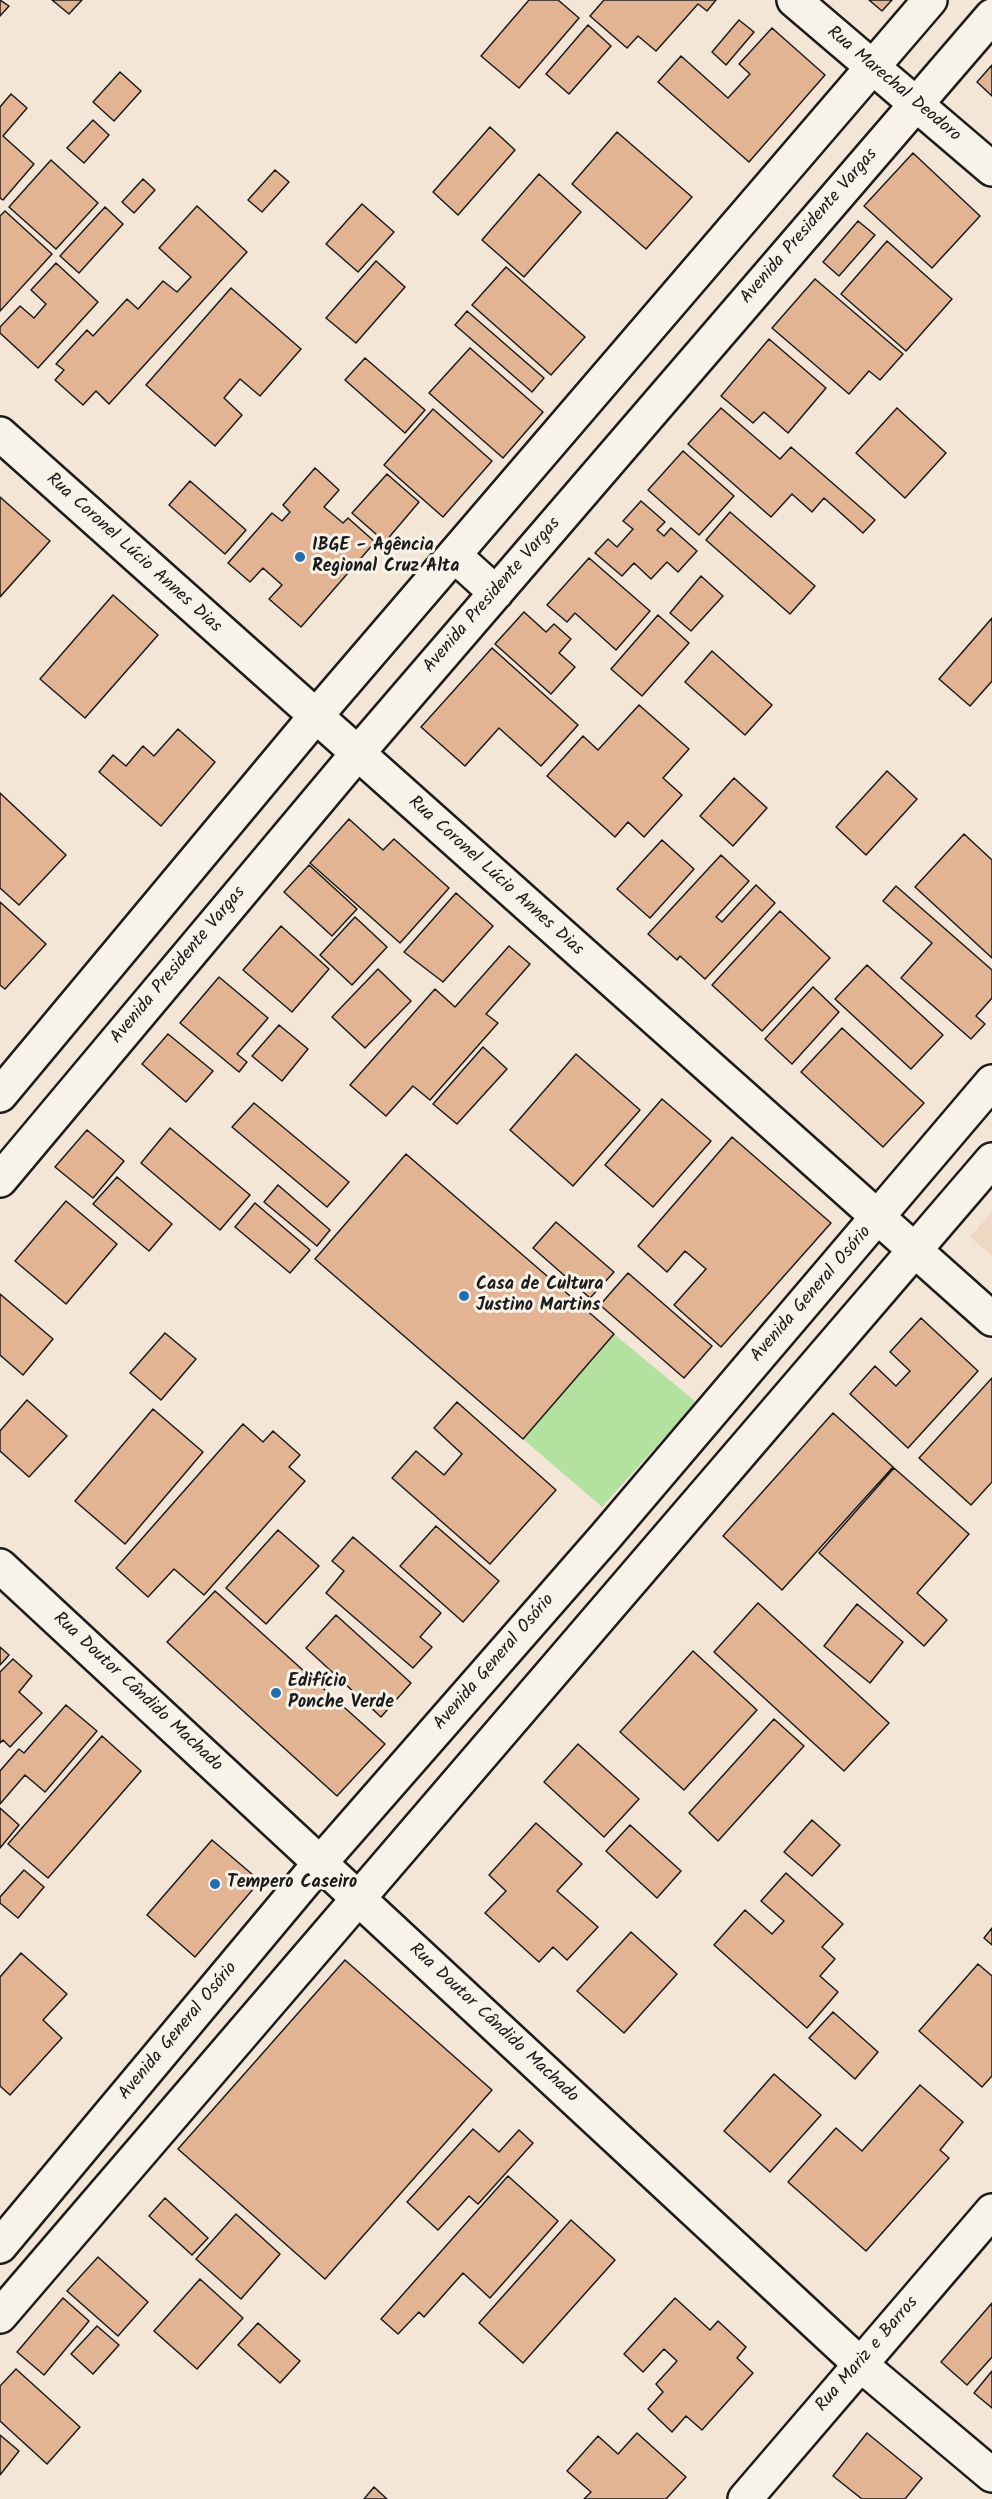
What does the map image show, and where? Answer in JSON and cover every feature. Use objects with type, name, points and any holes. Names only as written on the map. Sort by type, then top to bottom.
[{"type":"street","name":"Rua Marechal Deodoro","points":[[794,0],[992,169]]},
{"type":"street","points":[[0,1095],[315,717],[930,0]]},
{"type":"street","name":"Avenida Presidente Vargas","points":[[0,1180],[357,754],[992,16]]},
{"type":"street","name":"Rua Coronel Lúcio Annes Dias","points":[[0,434],[992,1319]]},
{"type":"street","points":[[454,555],[496,593]]},
{"type":"street","name":"Avenida General Osório","points":[[4,2241],[320,1863],[606,1536],[992,1082]]},
{"type":"street","points":[[0,2316],[992,1160]]},
{"type":"street","points":[[606,1536],[642,1569]]},
{"type":"street","name":"Rua Doutor Cândido Machado","points":[[0,1566],[860,2364],[992,2475]]},
{"type":"street","points":[[151,2065],[187,2099]]},
{"type":"street","name":"Rua Mariz e Barros","points":[[745,2499],[992,2211]]},
{"type":"street","points":[[4,2241],[45,2265]]},
{"type":"shaded area","points":[[992,1212],[992,1256],[970,1237]]},
{"type":"green space","points":[[614,1334],[696,1402],[602,1507],[523,1439]]},
{"type":"building","points":[[0,0],[9,6],[0,16]]},
{"type":"building","points":[[52,0],[82,0],[69,14]]},
{"type":"building","points":[[529,0],[558,0],[579,18],[519,88],[481,56]]},
{"type":"building","points":[[604,0],[716,0],[707,11],[698,4],[656,51],[638,36],[627,48],[590,16]]},
{"type":"building","points":[[869,0],[892,0],[882,11]]},
{"type":"building","points":[[739,20],[754,32],[726,65],[712,52]]},
{"type":"building","points":[[588,25],[611,46],[569,94],[546,74]]},
{"type":"building","points":[[772,28],[825,75],[749,162],[658,82],[681,56],[728,98],[750,74],[739,64]]},
{"type":"building","points":[[992,65],[992,96],[977,82]]},
{"type":"building","points":[[120,72],[141,91],[114,121],[93,102]]},
{"type":"building","points":[[11,94],[27,108],[3,136],[34,164],[3,200],[0,198],[0,107]]},
{"type":"building","points":[[93,120],[109,135],[84,163],[67,148]]},
{"type":"building","points":[[490,127],[515,150],[458,215],[433,192]]},
{"type":"building","points":[[617,132],[692,197],[646,249],[572,184]]},
{"type":"building","points":[[913,153],[980,216],[932,268],[864,206]]},
{"type":"building","points":[[51,160],[98,203],[56,249],[9,207]]},
{"type":"building","points":[[275,170],[289,182],[262,212],[248,200]]},
{"type":"building","points":[[539,174],[581,212],[524,277],[482,240]]},
{"type":"building","points":[[143,179],[155,190],[134,213],[122,202]]},
{"type":"building","points":[[362,204],[394,232],[358,272],[326,244]]},
{"type":"building","points":[[197,206],[247,252],[109,404],[96,391],[83,405],[55,380],[64,370],[56,364],[87,330],[93,336],[127,299],[138,309],[163,281],[177,292],[191,277],[159,248]]},
{"type":"building","points":[[105,207],[123,224],[79,273],[60,256]]},
{"type":"building","points":[[5,211],[52,254],[0,311],[0,216]]},
{"type":"building","points":[[858,221],[875,235],[839,276],[823,262]]},
{"type":"building","points":[[887,241],[952,299],[906,351],[841,294]]},
{"type":"building","points":[[376,261],[405,287],[356,343],[326,318]]},
{"type":"building","points":[[56,263],[98,302],[38,368],[0,333],[0,327],[20,306],[34,318],[46,304],[31,290]]},
{"type":"building","points":[[506,267],[585,337],[551,375],[472,305]]},
{"type":"building","points":[[815,279],[903,354],[880,380],[869,371],[849,394],[772,328]]},
{"type":"building","points":[[231,288],[301,349],[260,396],[240,379],[224,398],[242,415],[215,446],[146,385]]},
{"type":"building","points":[[467,311],[544,378],[532,392],[455,325]]},
{"type":"building","points":[[769,339],[826,388],[788,433],[764,412],[753,423],[721,396]]},
{"type":"building","points":[[470,348],[543,412],[503,458],[429,393]]},
{"type":"building","points":[[365,358],[425,410],[405,433],[345,380]]},
{"type":"building","points":[[721,408],[780,459],[791,447],[875,520],[863,533],[824,498],[812,512],[792,494],[771,517],[688,444]]},
{"type":"building","points":[[897,408],[946,453],[905,498],[856,453]]},
{"type":"building","points":[[433,409],[492,461],[443,517],[384,465]]},
{"type":"building","points":[[683,451],[734,496],[699,535],[648,490]]},
{"type":"building","points":[[315,468],[339,490],[324,507],[343,523],[348,518],[375,542],[301,627],[269,599],[282,585],[263,568],[250,582],[228,563],[272,513],[282,521],[290,512],[283,505]]},
{"type":"building","points":[[387,474],[419,502],[385,542],[352,513]]},
{"type":"building","points":[[190,481],[246,530],[225,554],[169,505]]},
{"type":"building","points":[[0,497],[50,541],[0,597]]},
{"type":"building","points":[[641,501],[665,522],[657,530],[664,536],[671,528],[697,551],[678,572],[667,562],[651,579],[634,563],[622,576],[595,553],[608,539],[617,547],[633,529],[623,521]]},
{"type":"building","points":[[730,512],[815,586],[790,614],[706,540]]},
{"type":"building","points":[[589,558],[650,611],[616,650],[575,613],[567,622],[547,605]]},
{"type":"building","points":[[701,576],[723,596],[691,631],[670,613]]},
{"type":"building","points":[[113,595],[158,635],[85,718],[40,679]]},
{"type":"building","points":[[524,612],[546,632],[554,624],[571,639],[559,653],[575,667],[551,694],[495,644]]},
{"type":"building","points":[[658,615],[689,643],[642,696],[611,669]]},
{"type":"building","points":[[992,618],[992,681],[970,706],[939,679]]},
{"type":"building","points":[[492,648],[578,725],[541,766],[499,728],[465,766],[421,727]]},
{"type":"building","points":[[712,651],[772,705],[745,735],[685,682]]},
{"type":"building","points":[[639,705],[689,749],[663,778],[682,795],[644,837],[628,822],[615,837],[547,776],[583,736],[598,750]]},
{"type":"building","points":[[178,729],[215,762],[161,826],[99,772],[113,755],[126,766],[143,746],[154,756]]},
{"type":"building","points":[[887,771],[917,799],[866,855],[836,827]]},
{"type":"building","points":[[734,778],[767,808],[733,846],[700,816]]},
{"type":"building","points":[[0,793],[66,855],[19,905],[0,888]]},
{"type":"building","points":[[349,819],[383,850],[394,839],[449,888],[400,943],[310,863]]},
{"type":"building","points":[[964,834],[992,860],[992,958],[915,887]]},
{"type":"building","points":[[662,840],[694,869],[650,918],[617,889]]},
{"type":"building","points":[[721,855],[749,881],[716,917],[722,922],[756,885],[775,903],[705,979],[680,956],[677,960],[648,934]]},
{"type":"building","points":[[309,865],[357,909],[332,936],[284,892]]},
{"type":"building","points":[[896,886],[992,970],[992,998],[976,1016],[985,1024],[971,1039],[901,978],[932,943],[883,901]]},
{"type":"building","points":[[456,893],[493,926],[443,982],[404,952]]},
{"type":"building","points":[[0,902],[46,944],[5,989],[0,985]]},
{"type":"building","points":[[780,911],[830,958],[762,1031],[712,985]]},
{"type":"building","points":[[355,917],[387,947],[352,985],[320,955]]},
{"type":"building","points":[[281,926],[329,969],[292,1012],[243,970]]},
{"type":"building","points":[[509,946],[530,964],[486,1014],[498,1023],[430,1100],[413,1086],[386,1116],[350,1085],[435,989],[455,1007]]},
{"type":"building","points":[[867,965],[943,1035],[911,1069],[835,999]]},
{"type":"building","points":[[378,969],[411,1001],[365,1048],[332,1017]]},
{"type":"building","points":[[219,977],[268,1018],[237,1054],[247,1062],[239,1072],[180,1023]]},
{"type":"building","points":[[813,987],[839,1012],[792,1064],[765,1039]]},
{"type":"building","points":[[279,1025],[308,1049],[282,1081],[252,1056]]},
{"type":"building","points":[[842,1028],[924,1103],[883,1147],[801,1072]]},
{"type":"building","points":[[168,1034],[213,1071],[186,1102],[142,1064]]},
{"type":"building","points":[[483,1047],[507,1069],[457,1124],[433,1104]]},
{"type":"building","points":[[576,1054],[640,1110],[573,1186],[510,1130]]},
{"type":"building","points":[[662,1099],[711,1141],[653,1207],[605,1165]]},
{"type":"building","points":[[254,1103],[349,1182],[327,1207],[232,1127]]},
{"type":"building","points":[[170,1128],[250,1195],[220,1230],[141,1163]]},
{"type":"building","points":[[87,1130],[124,1161],[93,1198],[55,1167]]},
{"type":"building","points":[[732,1137],[831,1223],[721,1347],[674,1305],[706,1269],[685,1251],[667,1272],[638,1246]]},
{"type":"building","name":"Casa de Cultura Justino Martins","points":[[406,1154],[614,1334],[523,1439],[315,1259]]},
{"type":"building","points":[[117,1177],[172,1224],[149,1251],[93,1204]]},
{"type":"building","points":[[278,1185],[330,1230],[317,1246],[264,1202]]},
{"type":"building","points":[[66,1201],[117,1244],[66,1304],[15,1261]]},
{"type":"building","points":[[255,1203],[310,1250],[290,1273],[235,1227]]},
{"type":"building","points":[[556,1222],[614,1272],[590,1298],[533,1248]]},
{"type":"building","points":[[628,1273],[712,1346],[684,1378],[600,1305]]},
{"type":"building","points":[[0,1294],[53,1339],[23,1375],[0,1355]]},
{"type":"building","points":[[921,1318],[978,1371],[908,1448],[850,1394],[875,1366],[896,1386],[910,1371],[890,1352]]},
{"type":"building","points":[[165,1333],[196,1359],[161,1400],[130,1373]]},
{"type":"building","points":[[992,1378],[992,1482],[971,1505],[919,1458]]},
{"type":"building","points":[[27,1400],[67,1436],[29,1477],[0,1451],[0,1431]]},
{"type":"building","points":[[457,1402],[556,1490],[490,1564],[392,1478],[416,1451],[444,1475],[462,1454],[434,1428]]},
{"type":"building","points":[[153,1409],[203,1452],[125,1544],[75,1501]]},
{"type":"building","points":[[833,1413],[893,1467],[782,1590],[723,1536]]},
{"type":"building","points":[[243,1424],[263,1442],[273,1431],[300,1455],[289,1467],[305,1481],[204,1595],[174,1569],[148,1597],[116,1568]]},
{"type":"building","points":[[894,1468],[969,1534],[917,1593],[947,1620],[924,1646],[819,1553]]},
{"type":"building","points":[[436,1526],[499,1581],[463,1622],[400,1566]]},
{"type":"building","points":[[278,1530],[319,1566],[266,1624],[226,1588]]},
{"type":"building","points":[[353,1537],[441,1613],[420,1637],[432,1647],[413,1668],[326,1593],[344,1571],[332,1561]]},
{"type":"building","name":"Edifício Ponche Verde","points":[[215,1591],[385,1744],[337,1796],[167,1642]]},
{"type":"building","points":[[758,1603],[889,1723],[844,1771],[714,1652]]},
{"type":"building","points":[[857,1604],[903,1642],[870,1683],[824,1646]]},
{"type":"building","points":[[336,1615],[411,1683],[381,1717],[306,1648]]},
{"type":"building","points":[[0,1647],[9,1655],[0,1665]]},
{"type":"building","points":[[693,1651],[757,1710],[684,1790],[620,1732]]},
{"type":"building","points":[[13,1659],[32,1676],[19,1692],[42,1713],[10,1747],[3,1740],[0,1743],[0,1672]]},
{"type":"building","points":[[66,1705],[97,1731],[45,1792],[25,1775],[0,1804],[0,1771],[19,1749],[24,1753]]},
{"type":"building","points":[[774,1719],[804,1746],[718,1841],[689,1813]]},
{"type":"building","points":[[102,1736],[141,1771],[48,1878],[8,1844]]},
{"type":"building","points":[[578,1744],[639,1799],[604,1837],[544,1782]]},
{"type":"building","points":[[0,1808],[19,1825],[0,1848]]},
{"type":"building","points":[[812,1820],[840,1845],[812,1876],[784,1852]]},
{"type":"building","points":[[536,1823],[582,1864],[557,1891],[598,1927],[567,1960],[553,1947],[539,1962],[485,1913],[506,1891],[489,1875]]},
{"type":"building","points":[[630,1825],[681,1871],[657,1898],[606,1851]]},
{"type":"building","points":[[212,1840],[260,1881],[195,1957],[147,1915]]},
{"type":"building","points":[[24,1870],[44,1887],[18,1918],[0,1903],[0,1897]]},
{"type":"building","points":[[786,1873],[843,1924],[822,1947],[835,1959],[820,1976],[838,1992],[807,2028],[714,1945],[745,1910],[772,1934],[784,1921],[761,1901]]},
{"type":"building","points":[[992,1928],[992,1945],[984,1938]]},
{"type":"building","points":[[631,1932],[677,1974],[624,2033],[577,1991]]},
{"type":"building","points":[[21,1953],[67,1994],[43,2020],[62,2038],[10,2095],[0,2086],[0,1977]]},
{"type":"building","points":[[345,1960],[492,2090],[325,2279],[178,2149]]},
{"type":"building","points":[[978,1964],[992,1976],[992,2076],[982,2087],[919,2031]]},
{"type":"building","points":[[833,2012],[878,2052],[855,2079],[809,2038]]},
{"type":"building","points":[[774,2074],[821,2115],[770,2172],[724,2131]]},
{"type":"building","points":[[920,2085],[963,2122],[940,2150],[949,2158],[866,2251],[788,2182],[836,2128],[862,2151]]},
{"type":"building","points":[[473,2129],[499,2152],[519,2130],[533,2143],[478,2204],[469,2196],[438,2230],[407,2202]]},
{"type":"building","points":[[508,2176],[558,2221],[490,2298],[463,2273],[424,2317],[419,2312],[398,2334],[381,2319]]},
{"type":"building","points":[[165,2198],[208,2238],[192,2255],[149,2216]]},
{"type":"building","points":[[236,2214],[280,2254],[241,2299],[196,2259]]},
{"type":"building","points":[[571,2220],[615,2260],[523,2363],[479,2323]]},
{"type":"building","points":[[98,2257],[148,2302],[118,2336],[67,2291]]},
{"type":"building","points":[[200,2279],[243,2318],[197,2369],[154,2331]]},
{"type":"building","points":[[63,2298],[89,2321],[44,2375],[17,2352]]},
{"type":"building","points":[[675,2298],[710,2330],[718,2321],[746,2347],[737,2358],[753,2373],[702,2430],[686,2416],[672,2432],[648,2409],[663,2392],[656,2384],[677,2361],[664,2349],[643,2372],[624,2354]]},
{"type":"building","points":[[992,2303],[992,2357],[967,2385],[941,2362]]},
{"type":"building","points":[[258,2323],[300,2361],[280,2383],[238,2345]]},
{"type":"building","points":[[97,2326],[119,2345],[93,2374],[71,2354]]},
{"type":"building","points":[[16,2369],[80,2427],[47,2464],[0,2421],[0,2386]]},
{"type":"building","points":[[992,2371],[992,2408],[974,2393]]},
{"type":"building","points":[[637,2433],[686,2477],[666,2499],[584,2499],[591,2492],[567,2471],[598,2436],[618,2454]]},
{"type":"building","points":[[867,2433],[922,2478],[905,2499],[862,2499],[833,2476]]},
{"type":"building","points":[[0,2435],[19,2451],[0,2475]]},
{"type":"building","points":[[374,2487],[387,2499],[364,2499]]},
{"type":"place","name":"IBGE - Agência Regional Cruz Alta","points":[[300,557]]},
{"type":"place","name":"Casa de Cultura Justino Martins","points":[[464,1296]]},
{"type":"place","name":"Edifício Ponche Verde","points":[[276,1693]]},
{"type":"place","name":"Tempero Caseiro","points":[[215,1884]]}]
